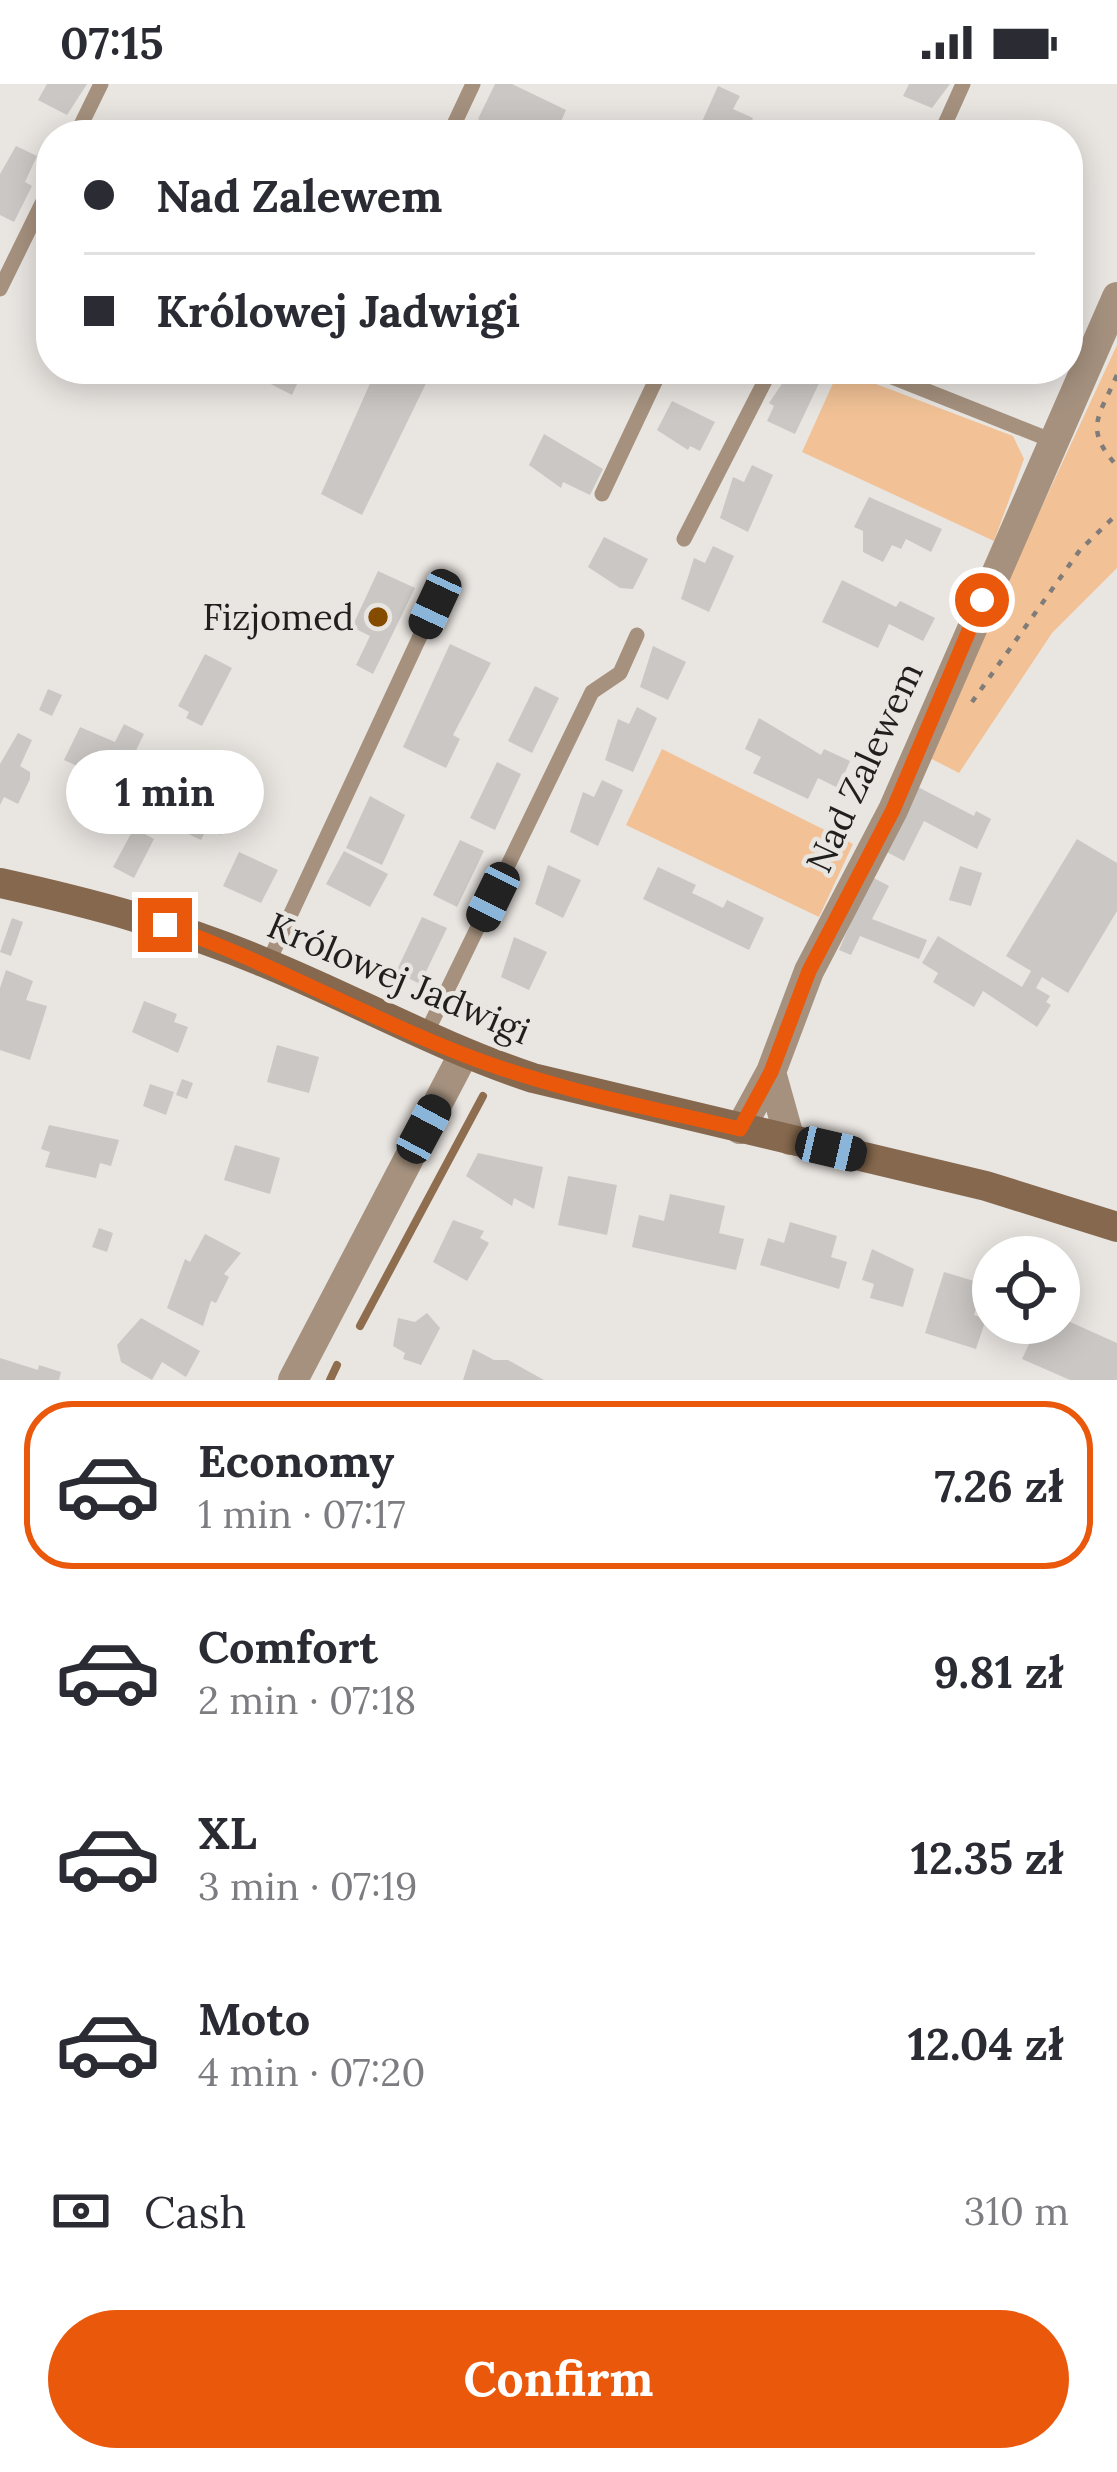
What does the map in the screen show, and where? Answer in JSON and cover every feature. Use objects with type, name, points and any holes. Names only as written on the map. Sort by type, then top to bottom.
[{"type":"street","name":"Nad Zalewem","points":[[1083,375],[1117,297]]},
{"type":"street","name":"Nad Zalewem","points":[[740,1129],[771,1072],[809,971],[893,810],[1079,384]]},
{"type":"street","name":"Królowej Jadwigi","points":[[0,884],[126,913],[268,963],[463,1055],[577,1090],[986,1186],[1117,1227]]},
{"type":"street","points":[[293,1380],[463,1055]]},
{"type":"street","points":[[771,1072],[790,1140]]},
{"type":"lane","points":[[83,120],[101,84]]},
{"type":"lane","points":[[456,120],[472,84]]},
{"type":"lane","points":[[947,120],[963,84]]},
{"type":"lane","points":[[0,290],[36,216]]},
{"type":"lane","points":[[602,494],[654,384]]},
{"type":"lane","points":[[684,539],[763,384]]},
{"type":"lane","points":[[910,384],[1054,441]]},
{"type":"lane","points":[[268,963],[435,604]]},
{"type":"lane","points":[[424,1038],[592,692],[620,673],[637,635]]},
{"type":"path","points":[[1117,375],[1094,430],[1098,444],[1117,466]]},
{"type":"path","points":[[970,705],[1080,550],[1117,514]]},
{"type":"shaded area","points":[[1117,345],[1117,568],[1052,633],[959,773],[926,756]]},
{"type":"shaded area","points":[[833,384],[876,384],[1013,436],[1024,459],[994,541],[802,452]]},
{"type":"shaded area","points":[[662,749],[853,844],[819,917],[626,825]]},
{"type":"building","points":[[47,84],[87,84],[67,115],[38,100]]},
{"type":"building","points":[[495,84],[512,84],[566,110],[562,120],[478,119]]},
{"type":"building","points":[[909,84],[950,84],[932,108],[903,96]]},
{"type":"building","points":[[718,86],[740,96],[733,109],[753,118],[752,120],[703,120]]},
{"type":"building","points":[[16,146],[36,156],[25,182],[32,186],[14,222],[0,215],[0,174]]},
{"type":"building","points":[[271,384],[297,384],[292,395]]},
{"type":"building","points":[[370,384],[426,384],[362,515],[321,494]]},
{"type":"building","points":[[782,384],[819,384],[795,434],[767,421],[774,406],[769,403]]},
{"type":"building","points":[[672,401],[715,422],[700,451],[690,446],[688,450],[657,430]]},
{"type":"building","points":[[544,434],[603,469],[590,495],[563,482],[561,488],[529,465]]},
{"type":"building","points":[[752,465],[773,475],[748,532],[720,518],[733,477],[744,482]]},
{"type":"building","points":[[869,497],[942,529],[931,552],[906,539],[901,549],[892,545],[883,562],[863,552],[863,531],[854,527]]},
{"type":"building","points":[[604,537],[648,559],[633,589],[620,588],[588,567]]},
{"type":"building","points":[[713,546],[734,556],[709,612],[681,599],[694,558],[705,563]]},
{"type":"building","name":"Fizjomed","points":[[378,571],[415,588],[373,674],[356,665],[370,636],[352,627]]},
{"type":"building","points":[[842,580],[896,607],[900,601],[935,618],[923,641],[889,624],[878,648],[822,622]]},
{"type":"building","points":[[450,644],[491,663],[453,735],[460,739],[446,768],[403,747]]},
{"type":"building","points":[[653,646],[686,662],[668,700],[640,687]]},
{"type":"building","points":[[205,654],[232,668],[202,726],[186,718],[189,712],[178,706]]},
{"type":"building","points":[[535,686],[559,698],[532,753],[508,741]]},
{"type":"building","points":[[48,689],[62,695],[52,716],[39,710]]},
{"type":"building","points":[[637,707],[657,718],[633,772],[605,760],[618,719],[629,724]]},
{"type":"building","points":[[759,718],[821,755],[824,749],[850,761],[838,788],[818,778],[808,799],[753,773],[761,757],[745,749]]},
{"type":"building","points":[[124,724],[144,734],[119,785],[64,760],[80,727],[115,742]]},
{"type":"building","points":[[18,733],[32,740],[20,766],[30,772],[30,779],[18,804],[4,797],[0,805],[0,764]]},
{"type":"building","points":[[220,750],[232,756],[225,773],[212,768]]},
{"type":"building","points":[[497,762],[521,774],[495,830],[470,818]]},
{"type":"building","points":[[199,776],[240,796],[221,835],[207,828],[201,840],[174,827]]},
{"type":"building","points":[[602,780],[623,790],[598,846],[570,832],[583,792],[594,797]]},
{"type":"building","points":[[916,786],[974,816],[976,811],[991,819],[977,849],[924,821],[904,861],[883,850]]},
{"type":"building","points":[[370,796],[405,815],[382,865],[346,848]]},
{"type":"building","points":[[134,828],[154,839],[134,878],[113,867]]},
{"type":"building","points":[[1077,839],[1117,863],[1117,911],[1068,993],[1042,977],[1036,988],[1050,996],[1046,1002],[1051,1005],[1037,1027],[983,991],[974,1007],[933,982],[938,973],[922,963],[938,936],[1022,987],[1031,971],[1006,956]]},
{"type":"building","points":[[460,840],[484,851],[457,907],[433,895]]},
{"type":"building","points":[[344,851],[388,874],[370,907],[326,884]]},
{"type":"building","points":[[239,852],[278,870],[261,903],[223,886]]},
{"type":"building","points":[[548,865],[581,880],[563,918],[535,904]]},
{"type":"building","points":[[960,866],[982,873],[971,906],[949,900]]},
{"type":"building","points":[[658,867],[696,885],[692,893],[723,908],[727,900],[764,918],[749,950],[643,899]]},
{"type":"building","points":[[870,876],[889,886],[872,919],[927,940],[919,959],[860,936],[851,955],[839,950]]},
{"type":"building","points":[[422,917],[447,928],[420,984],[396,972]]},
{"type":"building","points":[[12,918],[23,922],[11,956],[0,952]]},
{"type":"building","points":[[514,937],[547,952],[529,990],[501,977]]},
{"type":"building","points":[[6,970],[33,981],[26,1000],[47,1006],[30,1060],[0,1050],[0,988]]},
{"type":"building","points":[[144,1001],[177,1014],[174,1022],[188,1027],[178,1053],[132,1032]]},
{"type":"building","points":[[487,1005],[503,1013],[499,1022],[483,1015]]},
{"type":"building","points":[[277,1045],[319,1057],[309,1093],[267,1082]]},
{"type":"building","points":[[182,1079],[193,1083],[187,1099],[176,1095]]},
{"type":"building","points":[[150,1084],[174,1092],[166,1115],[143,1106]]},
{"type":"building","points":[[49,1125],[119,1140],[111,1166],[100,1163],[96,1178],[45,1167],[50,1152],[41,1149]]},
{"type":"building","points":[[235,1145],[280,1158],[270,1194],[224,1180]]},
{"type":"building","points":[[478,1153],[543,1167],[534,1209],[514,1198],[512,1206],[466,1176]]},
{"type":"building","points":[[568,1176],[617,1185],[607,1235],[558,1225]]},
{"type":"building","points":[[670,1194],[725,1206],[719,1233],[744,1239],[736,1270],[632,1247],[639,1215],[664,1221]]},
{"type":"building","points":[[453,1220],[484,1231],[480,1238],[489,1243],[467,1281],[433,1262]]},
{"type":"building","points":[[790,1222],[837,1236],[831,1257],[847,1262],[839,1289],[760,1265],[768,1238],[784,1243]]},
{"type":"building","points":[[99,1228],[113,1233],[107,1252],[92,1247]]},
{"type":"building","points":[[205,1234],[241,1253],[224,1274],[229,1277],[216,1303],[211,1301],[203,1326],[167,1308],[185,1259],[190,1262]]},
{"type":"building","points":[[872,1249],[914,1269],[903,1307],[870,1298],[874,1284],[862,1280]]},
{"type":"building","points":[[944,1272],[972,1280],[972,1344],[978,1344],[976,1349],[925,1333]]},
{"type":"building","points":[[427,1313],[440,1328],[421,1365],[403,1359],[405,1353],[393,1346],[398,1318],[415,1322]]},
{"type":"building","points":[[141,1318],[200,1351],[186,1377],[162,1362],[152,1380],[121,1362],[117,1345]]},
{"type":"building","points":[[1080,1326],[1117,1343],[1117,1380],[1070,1380],[1022,1359],[1029,1344],[1080,1344]]},
{"type":"building","points":[[473,1349],[494,1360],[508,1360],[544,1380],[463,1380]]},
{"type":"building","points":[[0,1358],[61,1372],[59,1380],[0,1380]]},
{"type":"waterway","points":[[360,1326],[483,1096]]},
{"type":"waterway","points":[[330,1380],[337,1365]]},
{"type":"place","name":"Fizjomed","points":[[378,617]]},
{"type":"route","points":[[165,925],[268,963],[463,1055],[532,1078],[740,1129],[771,1072],[809,971],[893,810],[982,600]]}]
